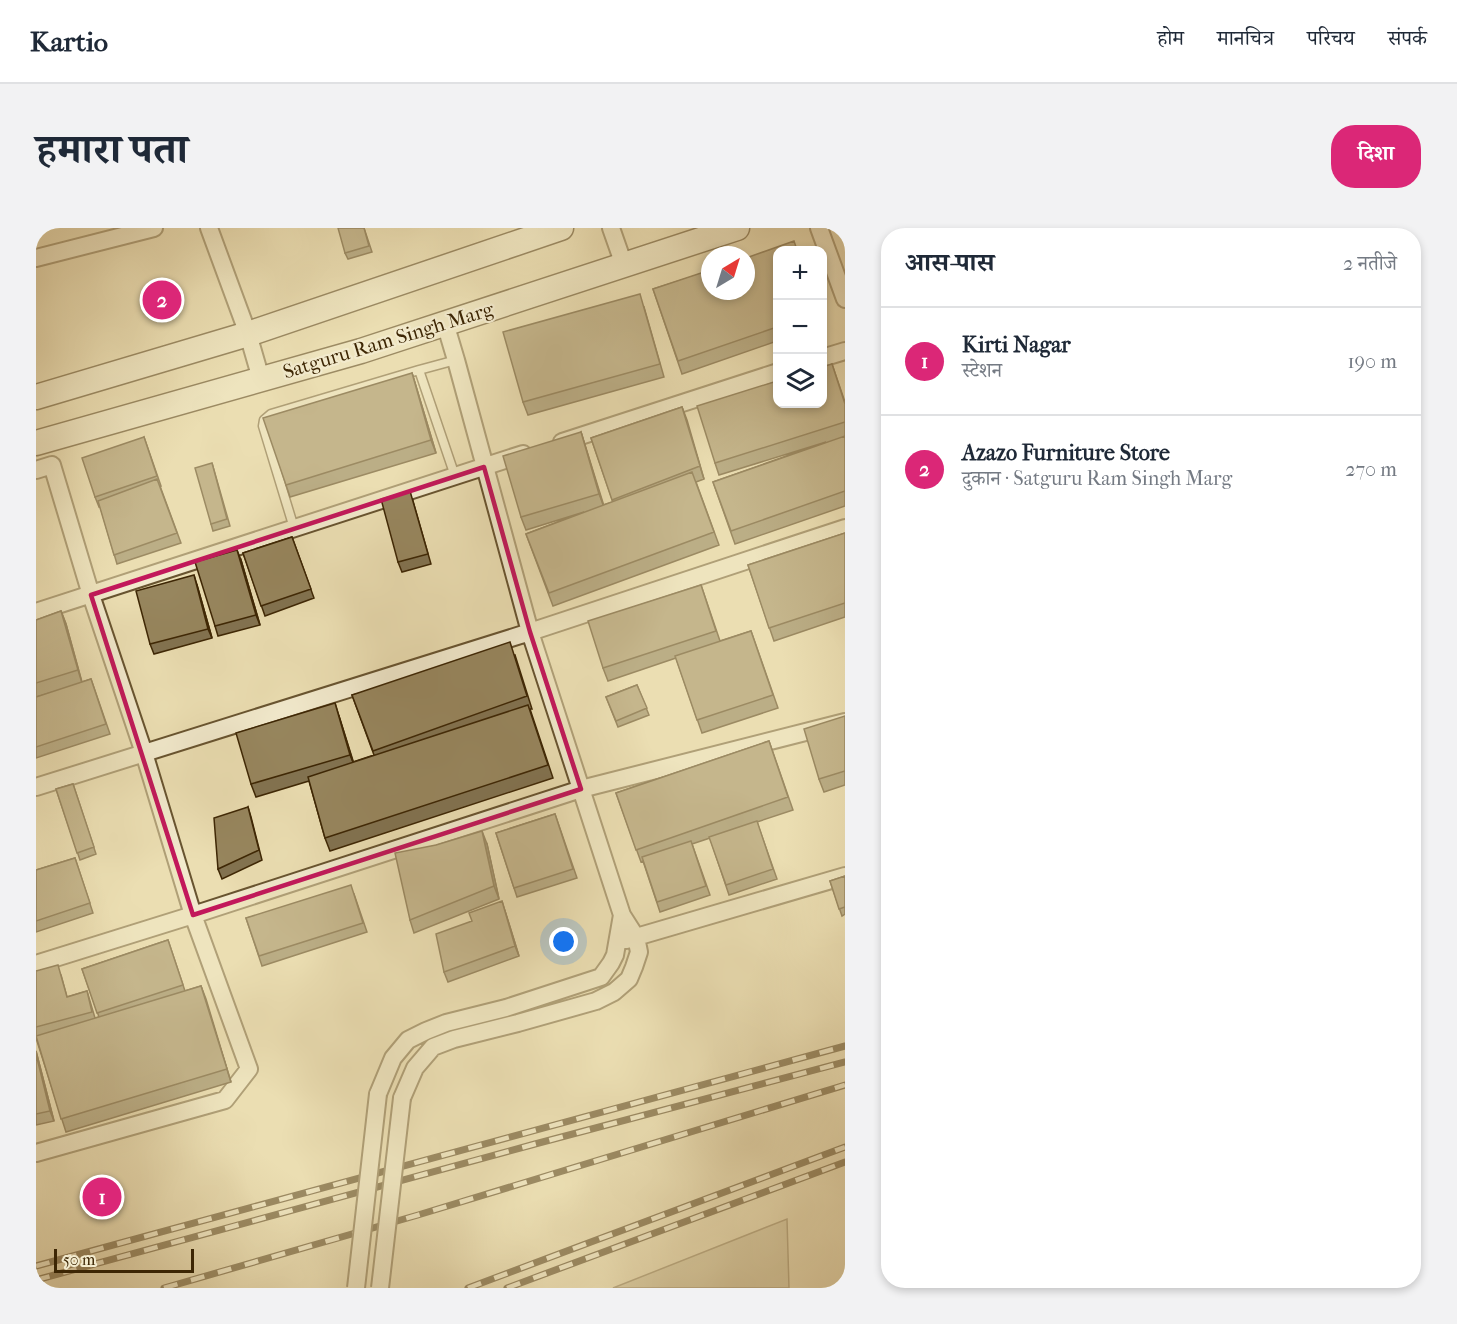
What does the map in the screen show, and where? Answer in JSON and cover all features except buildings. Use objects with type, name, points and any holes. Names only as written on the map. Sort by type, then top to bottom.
[{"type":"main road","points":[[36,397],[248,334],[561,228]]},
{"type":"main road","name":"Satguru Ram Singh Marg","points":[[41,442],[361,351],[737,228]]},
{"type":"street","points":[[36,258],[124,232],[154,228]]},
{"type":"street","points":[[209,228],[248,334],[261,379]]},
{"type":"street","points":[[611,228],[624,265]]},
{"type":"street","points":[[819,228],[845,299]]},
{"type":"street","points":[[380,1288],[402,1098],[415,1068],[433,1047],[454,1039],[596,1000],[614,992],[629,979],[639,952],[636,937],[622,915],[530,632],[445,323]]},
{"type":"street","points":[[827,356],[845,351]]},
{"type":"street","points":[[36,612],[773,373]]},
{"type":"street","points":[[36,1153],[225,1100],[249,1069],[193,915],[144,753],[91,594],[44,468],[41,442]]},
{"type":"street","points":[[36,786],[530,632],[845,528]]},
{"type":"street","points":[[36,964],[581,789],[845,722]]},
{"type":"street","points":[[616,943],[845,876]]},
{"type":"street","points":[[356,1288],[378,1095],[393,1058],[408,1040],[426,1030],[506,1008],[601,977],[611,963],[622,915]]},
{"type":"lane","points":[[294,528],[263,426],[264,420],[271,414],[456,360]]},
{"type":"lane","points":[[419,370],[454,476]]},
{"type":"highlighted area","points":[[484,467],[530,632],[581,789],[193,915],[91,595]]},
{"type":"shaded area","points":[[787,1219],[789,1288],[613,1288]]},
{"type":"railway","points":[[36,1266],[845,1046]]},
{"type":"railway","points":[[36,1280],[845,1062]]},
{"type":"railway","points":[[164,1288],[418,1215],[845,1085]]},
{"type":"railway","points":[[468,1288],[845,1147]]},
{"type":"railway","points":[[507,1288],[845,1162]]},
{"type":"place","name":"Azazo Furniture Store","points":[[162,300]]},
{"type":"place","name":"Kirti Nagar","points":[[102,1197]]}]
